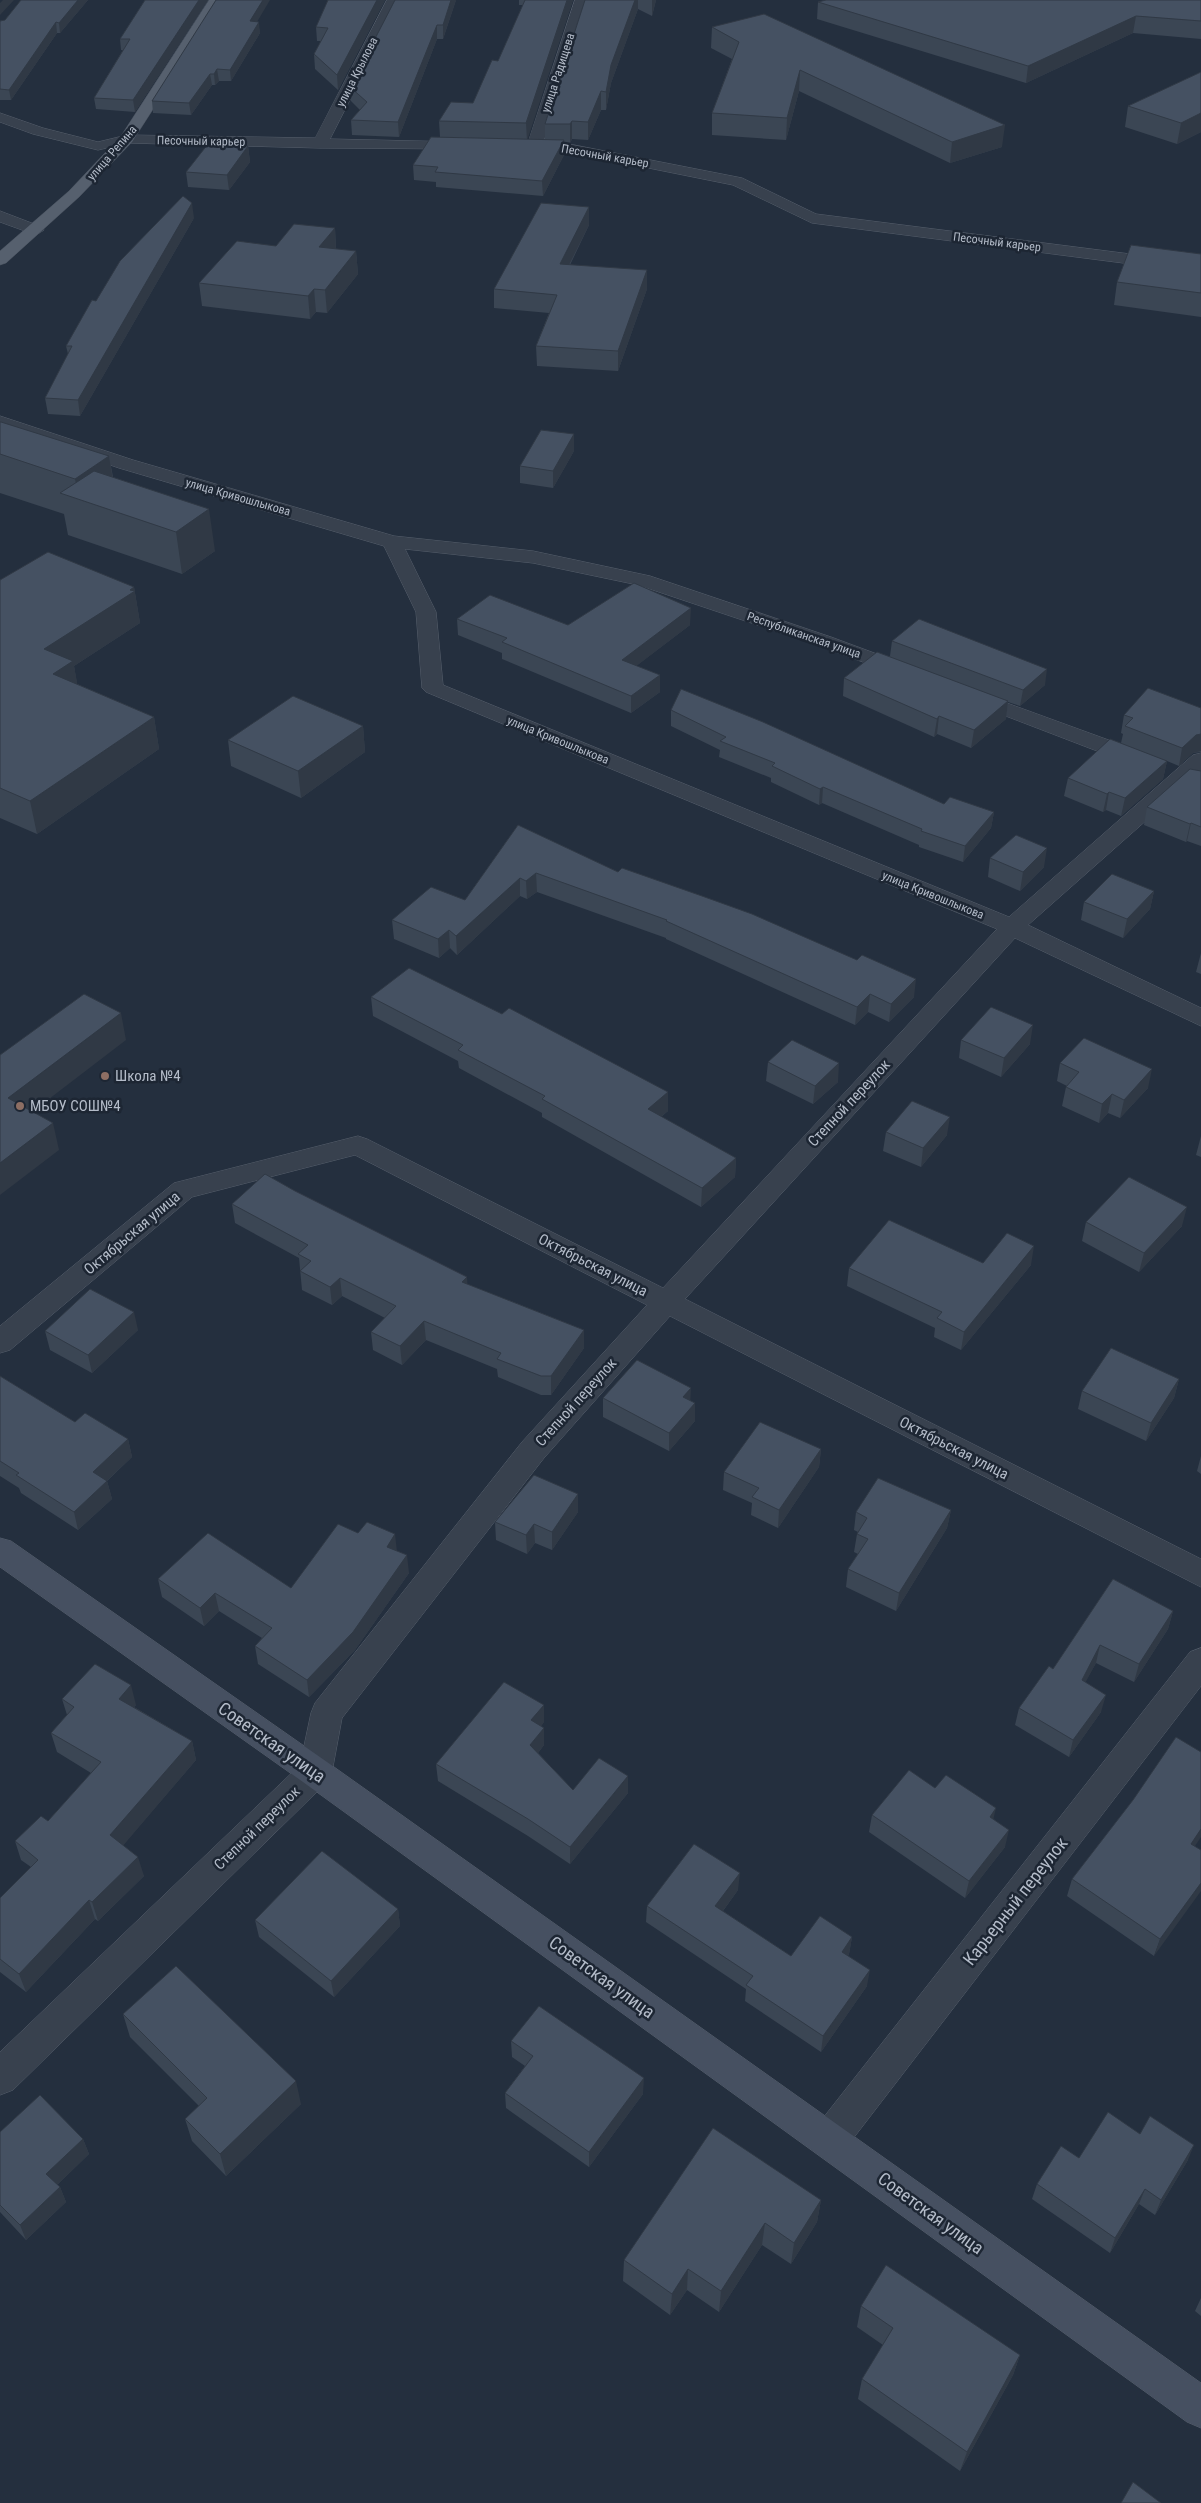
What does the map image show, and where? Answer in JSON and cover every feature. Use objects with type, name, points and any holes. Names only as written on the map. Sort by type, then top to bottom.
[{"type":"main road","name":"улица Репина","points":[[0,260],[36,230],[127,139],[216,0]]},
{"type":"main road","name":"Советская улица","points":[[0,1550],[315,1772],[1201,2408]]},
{"type":"street","name":"улица Крылова","points":[[320,144],[394,0]]},
{"type":"street","name":"улица Радищева","points":[[534,146],[582,0]]},
{"type":"street","name":"Песочный карьер","points":[[0,117],[38,131],[98,146],[127,139],[476,146]]},
{"type":"street","name":"Песочный карьер","points":[[515,146],[574,149],[737,182],[812,218],[1201,268]]},
{"type":"street","points":[[0,216],[36,230]]},
{"type":"street","name":"улица Кривошлыкова","points":[[0,421],[126,464],[392,542],[426,612],[433,688],[1012,927],[1201,1018]]},
{"type":"street","name":"Республиканская улица","points":[[392,542],[533,557],[643,580],[824,641],[926,679]]},
{"type":"street","points":[[953,689],[1182,771]]},
{"type":"street","name":"Степной переулок","points":[[0,2077],[315,1772],[326,1713],[533,1450],[666,1302],[1012,927],[1182,771]]},
{"type":"street","name":"Октябрьская улица","points":[[0,1342],[183,1190],[358,1145],[1201,1574]]},
{"type":"street","name":"Карьерный переулок","points":[[829,2140],[1201,1662]]},
{"type":"building","points":[[21,0],[78,0],[59,23],[56,22],[9,90],[0,89],[0,21],[5,20]]},
{"type":"building","points":[[145,0],[199,0],[133,100],[94,98],[130,39],[120,39]]},
{"type":"building","points":[[216,0],[263,0],[250,21],[259,22],[230,70],[217,69],[214,74],[210,74],[189,103],[152,101]]},
{"type":"building","points":[[328,0],[377,0],[337,75],[314,54],[328,28],[316,27]]},
{"type":"building","points":[[395,0],[451,0],[443,25],[437,25],[398,122],[351,120],[367,102],[350,87]]},
{"type":"building","points":[[525,0],[567,0],[526,123],[439,121],[451,102],[473,103],[492,60],[498,61]]},
{"type":"building","points":[[585,0],[635,0],[611,65],[606,92],[601,91],[588,122],[572,121],[570,124],[545,124]]},
{"type":"building","points":[[826,0],[1201,0],[1201,21],[1136,16],[1028,66],[818,2]]},
{"type":"building","points":[[764,14],[1005,125],[952,142],[800,70],[787,118],[712,113],[739,42],[712,27]]},
{"type":"building","points":[[1201,72],[1201,113],[1181,123],[1128,106]]},
{"type":"building","points":[[431,137],[564,140],[542,181],[435,172],[438,167],[413,165]]},
{"type":"building","points":[[208,144],[248,146],[227,175],[186,172]]},
{"type":"building","points":[[183,196],[192,203],[78,400],[45,398],[72,346],[66,346],[92,300],[96,301],[120,261]]},
{"type":"building","points":[[541,203],[589,207],[560,264],[647,270],[618,351],[536,346],[557,295],[494,289]]},
{"type":"building","points":[[294,224],[335,228],[319,247],[356,251],[325,290],[314,289],[308,296],[199,283],[237,241],[276,246]]},
{"type":"building","points":[[1131,245],[1201,254],[1201,293],[1117,282]]},
{"type":"building","points":[[0,422],[109,456],[75,479],[0,454]]},
{"type":"building","points":[[541,430],[574,434],[553,471],[520,466]]},
{"type":"building","points":[[94,471],[209,509],[176,532],[60,493]]},
{"type":"building","points":[[48,552],[134,587],[130,590],[135,591],[44,649],[73,661],[53,674],[154,717],[30,801],[0,788],[0,580]]},
{"type":"building","points":[[634,583],[691,608],[622,660],[660,675],[631,696],[502,642],[507,638],[457,619],[490,595],[568,625]]},
{"type":"building","points":[[919,619],[1047,669],[1023,690],[892,641]]},
{"type":"building","points":[[877,652],[1008,701],[974,730],[939,716],[937,719],[844,678]]},
{"type":"building","points":[[1148,688],[1201,708],[1201,734],[1196,735],[1182,748],[1125,726],[1133,718],[1124,715]]},
{"type":"building","points":[[681,689],[763,722],[944,804],[950,797],[994,812],[965,846],[921,831],[922,829],[823,787],[820,789],[772,766],[775,763],[720,741],[726,737],[671,710]]},
{"type":"building","points":[[293,696],[363,726],[298,771],[228,740]]},
{"type":"building","points":[[1110,739],[1167,761],[1125,798],[1109,792],[1107,794],[1068,778]]},
{"type":"building","points":[[1190,769],[1201,771],[1201,827],[1147,807]]},
{"type":"building","points":[[518,825],[618,872],[622,868],[702,896],[752,914],[857,960],[862,955],[916,979],[891,1004],[870,994],[857,1007],[667,920],[536,873],[526,881],[520,878],[456,936],[449,930],[438,939],[392,920],[431,887],[465,900]]},
{"type":"building","points":[[1016,835],[1047,848],[1023,872],[990,858]]},
{"type":"building","points":[[1112,874],[1154,891],[1127,919],[1084,902]]},
{"type":"building","points":[[409,968],[502,1014],[509,1008],[668,1092],[648,1109],[736,1158],[702,1188],[542,1099],[545,1096],[458,1050],[463,1045],[371,997]]},
{"type":"building","points":[[84,994],[121,1013],[8,1098],[53,1123],[0,1163],[0,1055]]},
{"type":"building","points":[[991,1007],[1033,1025],[1004,1058],[961,1040]]},
{"type":"building","points":[[1084,1038],[1152,1069],[1124,1100],[1112,1094],[1102,1104],[1066,1087],[1079,1072],[1060,1063]]},
{"type":"building","points":[[792,1040],[839,1063],[815,1086],[768,1062]]},
{"type":"building","points":[[912,1101],[950,1117],[923,1148],[886,1132]]},
{"type":"building","points":[[265,1174],[295,1191],[467,1277],[462,1282],[584,1330],[551,1376],[541,1376],[497,1359],[501,1353],[424,1321],[400,1346],[371,1332],[396,1306],[340,1278],[330,1287],[300,1271],[311,1261],[298,1254],[308,1245],[232,1204]]},
{"type":"building","points":[[1129,1177],[1187,1207],[1144,1253],[1086,1222]]},
{"type":"building","points":[[889,1220],[983,1263],[1007,1233],[1034,1246],[964,1332],[937,1318],[942,1312],[849,1268]]},
{"type":"building","points":[[90,1289],[134,1312],[88,1355],[45,1331]]},
{"type":"building","points":[[1111,1348],[1179,1379],[1151,1423],[1082,1391]]},
{"type":"building","points":[[637,1360],[691,1388],[683,1397],[695,1403],[669,1433],[603,1398]]},
{"type":"building","points":[[0,1376],[75,1422],[85,1413],[128,1439],[93,1472],[107,1481],[74,1512],[16,1475],[19,1473],[0,1461]]},
{"type":"building","points":[[760,1422],[821,1449],[779,1510],[752,1497],[759,1488],[724,1472]]},
{"type":"building","points":[[534,1475],[578,1494],[552,1532],[534,1524],[526,1535],[495,1522]]},
{"type":"building","points":[[878,1478],[951,1510],[899,1593],[848,1569],[868,1539],[857,1534],[867,1518],[856,1512]]},
{"type":"building","points":[[367,1522],[395,1534],[387,1547],[407,1555],[353,1632],[307,1680],[255,1646],[272,1628],[215,1593],[200,1608],[158,1579],[208,1533],[291,1588],[338,1524],[358,1533]]},
{"type":"building","points":[[1113,1579],[1173,1611],[1139,1664],[1100,1645],[1082,1680],[1106,1695],[1073,1740],[1019,1708],[1049,1666],[1053,1669]]},
{"type":"building","points":[[95,1664],[131,1685],[119,1699],[192,1741],[110,1835],[138,1857],[92,1902],[89,1900],[19,1974],[0,1959],[0,1898],[38,1860],[15,1841],[41,1816],[48,1821],[101,1762],[51,1733],[74,1707],[62,1699]]},
{"type":"building","points":[[504,1682],[544,1705],[531,1720],[544,1728],[530,1745],[573,1790],[599,1758],[628,1776],[570,1847],[528,1819],[436,1764]]},
{"type":"building","points":[[1176,1737],[1201,1752],[1201,1829],[1191,1844],[1201,1850],[1201,1883],[1160,1939],[1072,1879],[1133,1800]]},
{"type":"building","points":[[909,1770],[935,1788],[946,1775],[996,1808],[990,1817],[1009,1830],[969,1881],[872,1815]]},
{"type":"building","points":[[694,1844],[740,1873],[715,1906],[791,1956],[820,1916],[852,1937],[842,1952],[870,1970],[823,2036],[746,1985],[753,1976],[647,1906]]},
{"type":"building","points":[[322,1851],[398,1909],[331,1981],[255,1920]]},
{"type":"building","points":[[176,1966],[296,2081],[220,2154],[185,2119],[207,2098],[123,2014]]},
{"type":"building","points":[[539,2006],[644,2078],[589,2152],[505,2093],[533,2056],[511,2041]]},
{"type":"building","points":[[40,2095],[83,2139],[46,2174],[60,2187],[20,2225],[0,2205],[0,2132]]},
{"type":"building","points":[[1108,2112],[1140,2134],[1150,2116],[1194,2145],[1161,2200],[1145,2189],[1115,2238],[1037,2184],[1061,2146],[1079,2158]]},
{"type":"building","points":[[713,2128],[821,2200],[794,2243],[765,2223],[721,2291],[688,2269],[672,2294],[624,2260]]},
{"type":"building","points":[[886,2265],[1020,2355],[967,2452],[862,2379],[893,2328],[861,2306]]},
{"type":"building","points":[[1133,2482],[1161,2503],[1121,2503]]},
{"type":"place","name":"Школа №4","points":[[105,1076]]},
{"type":"place","name":"МБОУ СОШ№4","points":[[20,1106]]}]
